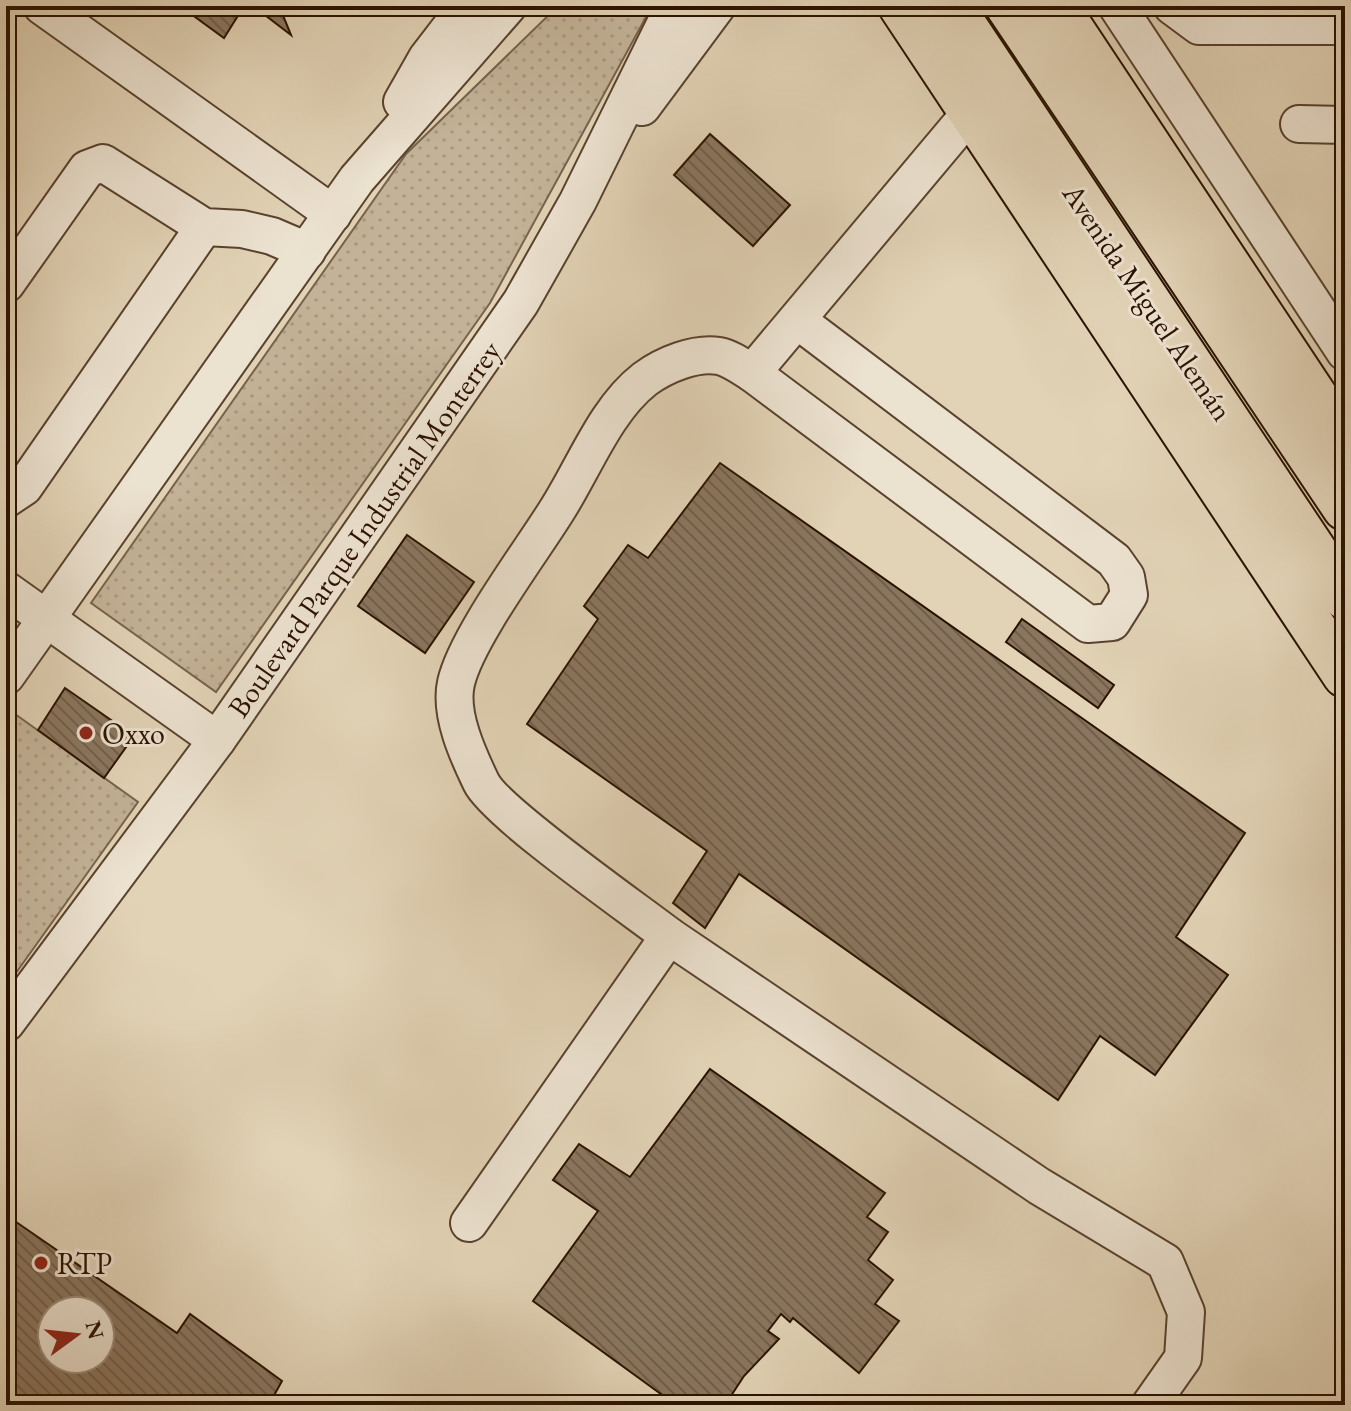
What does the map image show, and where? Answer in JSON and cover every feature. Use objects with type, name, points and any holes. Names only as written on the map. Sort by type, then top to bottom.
[{"type":"highway","points":[[901,6],[1345,675]]},
{"type":"highway","name":"Avenida Miguel Alemán","points":[[951,6],[1345,597]]},
{"type":"highway","name":"Avenida Miguel Alemán","points":[[1008,6],[1345,508]]},
{"type":"highway","points":[[1056,6],[1345,442]]},
{"type":"street","points":[[42,6],[333,214]]},
{"type":"street","points":[[6,676],[48,621],[333,214],[357,179],[427,58],[467,6]]},
{"type":"street","points":[[357,179],[508,6]]},
{"type":"street","name":"Boulevard Parque Industrial Monterrey","points":[[6,1023],[217,740],[521,302],[578,201],[674,6]]},
{"type":"street","points":[[578,201],[662,77],[717,6]]},
{"type":"street","points":[[1117,6],[1203,141],[1345,352]]},
{"type":"street","points":[[1172,6],[1199,26],[1345,26]]},
{"type":"street","points":[[1092,63],[1203,141]]},
{"type":"street","points":[[752,373],[971,112]]},
{"type":"street","points":[[1299,124],[1345,125]]},
{"type":"street","points":[[6,284],[94,164],[109,164],[204,227],[242,229],[272,236],[307,251]]},
{"type":"street","points":[[6,499],[24,487],[204,227]]},
{"type":"street","points":[[1293,276],[1323,299],[1345,309]]},
{"type":"street","points":[[797,320],[1114,560],[1126,577],[1129,595],[1120,613],[1112,622],[1088,624],[752,373],[721,356],[701,356],[683,360],[645,380],[601,431],[563,501],[473,644],[456,684],[457,713],[483,787],[521,821],[669,936],[1039,1186],[1165,1262],[1186,1312],[1183,1358],[1150,1405]]},
{"type":"street","points":[[6,590],[217,740]]},
{"type":"street","points":[[469,1223],[669,936]]},
{"type":"shaded area","points":[[558,6],[652,6],[490,303],[216,692],[91,603],[406,154]]},
{"type":"shaded area","points":[[15,714],[138,802],[6,987],[6,726]]},
{"type":"building","points":[[180,6],[244,6],[224,38]]},
{"type":"building","points":[[253,6],[287,6],[282,13],[291,35]]},
{"type":"building","points":[[710,134],[790,205],[753,246],[674,175]]},
{"type":"building","points":[[720,463],[1245,833],[1176,937],[1228,975],[1155,1075],[1100,1036],[1058,1100],[739,874],[705,928],[673,903],[707,851],[527,724],[598,619],[584,606],[628,545],[648,558]]},
{"type":"building","points":[[407,535],[474,582],[425,653],[358,606]]},
{"type":"building","points":[[1022,619],[1114,685],[1098,708],[1006,642]]},
{"type":"building","name":"Oxxo","points":[[65,688],[134,736],[104,778],[38,730]]},
{"type":"building","points":[[710,1069],[885,1193],[867,1217],[888,1232],[868,1260],[893,1280],[875,1304],[899,1321],[859,1373],[793,1318],[790,1322],[781,1314],[768,1331],[779,1339],[744,1376],[725,1405],[676,1405],[533,1301],[598,1211],[553,1180],[579,1144],[630,1177]]},
{"type":"building","name":"RTP","points":[[6,1215],[177,1333],[190,1314],[282,1381],[272,1399],[281,1405],[6,1405]]},
{"type":"place","name":"Oxxo","points":[[86,733]]},
{"type":"place","name":"RTP","points":[[41,1263]]}]
